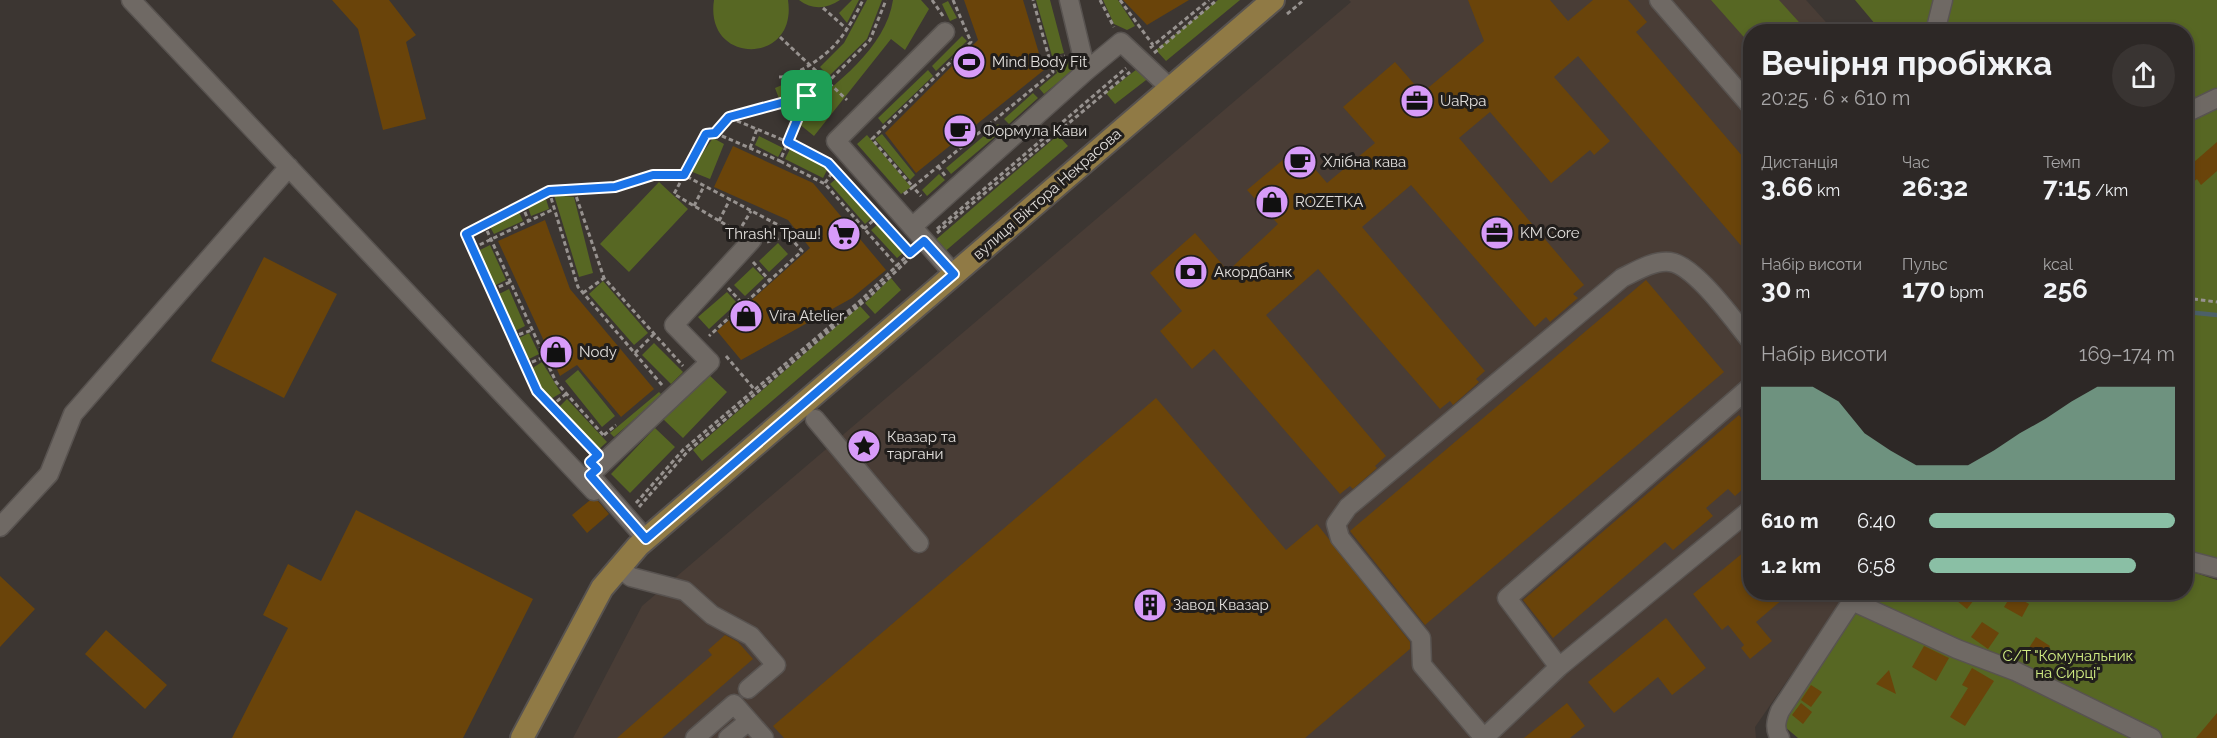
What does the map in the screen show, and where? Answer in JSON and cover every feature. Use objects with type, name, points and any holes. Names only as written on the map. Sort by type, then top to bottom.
[{"type":"main road","name":"вулиця Віктора Некрасова","points":[[522,738],[602,588],[618,567],[646,539],[1273,0]]},
{"type":"street","points":[[131,0],[289,167],[594,478]]},
{"type":"street","points":[[1069,0],[1086,71]]},
{"type":"street","points":[[1659,0],[1743,97]]},
{"type":"street","points":[[1937,24],[1943,0]]},
{"type":"street","points":[[945,32],[836,141],[915,240],[954,274]]},
{"type":"street","points":[[915,240],[1086,71],[1121,42],[1170,88]]},
{"type":"street","points":[[2193,110],[2217,98]]},
{"type":"street","points":[[0,527],[49,474],[73,414],[289,167]]},
{"type":"street","points":[[594,478],[710,362],[674,325],[746,243]]},
{"type":"street","points":[[1743,332],[1690,271],[1671,262],[1649,265],[1622,278],[1534,350],[1348,507],[1336,524],[1340,538],[1421,638],[1422,665],[1484,738],[1559,667],[1743,516]]},
{"type":"street","points":[[399,268],[594,478],[646,539]]},
{"type":"street","points":[[1559,667],[1507,598],[1743,393]]},
{"type":"street","points":[[815,419],[919,543]]},
{"type":"street","points":[[2193,562],[2217,568]]},
{"type":"street","points":[[618,567],[630,577],[685,591],[712,615],[751,636],[776,665],[748,688]]},
{"type":"street","points":[[1780,738],[1776,732],[1776,722],[1780,711],[1853,600]]},
{"type":"street","points":[[1861,600],[1957,649],[2015,671],[2152,738]]},
{"type":"street","points":[[694,738],[734,704],[764,738]]},
{"type":"street","points":[[728,738],[749,721]]},
{"type":"path","points":[[778,77],[785,77],[830,52],[848,30],[863,0]]},
{"type":"path","points":[[715,133],[729,117],[816,94],[870,40],[886,0]]},
{"type":"path","points":[[935,4],[939,0]]},
{"type":"path","points":[[953,0],[971,42],[872,139],[913,187],[1053,72],[1034,0]]},
{"type":"path","points":[[1120,0],[1153,45]]},
{"type":"path","points":[[627,498],[635,505],[683,450],[860,302],[897,266],[915,240],[1209,0]]},
{"type":"path","points":[[823,8],[848,30]]},
{"type":"path","points":[[780,37],[847,100]]},
{"type":"path","points":[[780,161],[807,96]]},
{"type":"path","points":[[729,117],[788,142],[828,163],[877,217],[915,240]]},
{"type":"path","points":[[750,148],[757,129]]},
{"type":"path","points":[[770,281],[746,243],[719,221],[674,194],[706,134],[715,133],[780,161],[825,184],[897,266]]},
{"type":"path","points":[[825,184],[834,170]]},
{"type":"path","points":[[594,478],[590,462],[598,455],[537,391],[466,234],[549,191],[615,187],[653,175],[684,175]]},
{"type":"path","points":[[694,206],[704,186]]},
{"type":"path","points":[[574,190],[603,278],[689,373]]},
{"type":"path","points":[[549,191],[578,287],[669,393]]},
{"type":"path","points":[[719,221],[730,199]]},
{"type":"path","points":[[522,205],[529,222]]},
{"type":"path","points":[[472,248],[554,209]]},
{"type":"path","points":[[746,243],[751,210]]},
{"type":"path","points":[[864,229],[877,217]]},
{"type":"path","points":[[484,224],[556,382],[611,443]]},
{"type":"path","points":[[746,243],[758,245],[788,235]]},
{"type":"path","points":[[583,292],[603,278]]},
{"type":"path","points":[[492,290],[510,282]]},
{"type":"path","points":[[723,282],[744,304]]},
{"type":"path","points":[[2193,299],[2217,302]]},
{"type":"path","points":[[512,337],[532,330]]},
{"type":"path","points":[[635,353],[654,334]]},
{"type":"path","points":[[525,365],[544,357]]},
{"type":"path","points":[[551,406],[567,394]]},
{"type":"shaded area","points":[[1349,0],[1806,0],[1828,24],[1743,24],[1743,600],[1843,600],[1755,727],[1756,738],[573,738],[642,606],[1351,2]]},
{"type":"green space","points":[[714,0],[788,0],[787,22],[779,37],[766,46],[751,49],[736,46],[723,37],[715,21]]},
{"type":"green space","points":[[799,0],[840,0],[830,5],[814,7]]},
{"type":"green space","points":[[852,0],[859,0],[847,23],[839,13]]},
{"type":"green space","points":[[867,0],[882,0],[867,39],[829,76],[820,67],[844,43]]},
{"type":"green space","points":[[893,0],[921,0],[929,9],[905,50],[891,39],[814,136],[798,123],[800,113],[843,78],[870,49],[888,17]]},
{"type":"green space","points":[[1036,0],[1050,0],[1064,53],[1052,56]]},
{"type":"green space","points":[[1103,0],[1118,0],[1135,26],[1127,30],[1114,24]]},
{"type":"green space","points":[[1218,0],[1240,0],[1166,61],[1156,50]]},
{"type":"green space","points":[[1711,0],[1779,0],[1801,24],[1743,24],[1743,36]]},
{"type":"green space","points":[[1855,0],[2217,0],[2217,563],[2193,557],[2193,24],[1875,24]]},
{"type":"green space","points":[[948,1],[957,18],[950,21],[942,4]]},
{"type":"green space","points":[[962,36],[967,41],[936,71],[932,66]]},
{"type":"green space","points":[[1070,57],[1073,70],[1044,94],[1039,88],[1057,73],[1054,62]]},
{"type":"green space","points":[[1141,66],[1150,77],[1115,104],[1106,93]]},
{"type":"green space","points":[[928,70],[933,76],[883,124],[878,118]]},
{"type":"green space","points":[[815,71],[820,85],[780,101],[775,88]]},
{"type":"green space","points":[[1033,93],[1038,98],[1009,124],[1004,119]]},
{"type":"green space","points":[[998,124],[1003,130],[951,174],[946,168]]},
{"type":"green space","points":[[882,134],[915,175],[910,180],[875,139]]},
{"type":"green space","points":[[867,135],[911,187],[901,194],[857,144]]},
{"type":"green space","points":[[1058,135],[1068,146],[942,254],[932,243]]},
{"type":"green space","points":[[759,136],[783,148],[778,157],[755,145]]},
{"type":"green space","points":[[713,138],[724,144],[710,179],[690,171]]},
{"type":"green space","points":[[790,149],[828,168],[823,178],[785,159]]},
{"type":"green space","points":[[939,174],[945,180],[927,196],[922,190]]},
{"type":"green space","points":[[838,177],[873,217],[865,224],[830,184]]},
{"type":"green space","points":[[659,182],[688,209],[629,272],[600,244]]},
{"type":"green space","points":[[554,195],[574,197],[593,273],[579,277]]},
{"type":"green space","points":[[546,199],[549,209],[531,216],[528,207]]},
{"type":"green space","points":[[519,212],[523,221],[494,234],[489,225]]},
{"type":"green space","points":[[877,225],[903,253],[897,258],[871,230]]},
{"type":"green space","points":[[778,243],[788,254],[769,272],[759,261]]},
{"type":"green space","points":[[490,245],[506,280],[494,286],[478,251]]},
{"type":"green space","points":[[753,267],[764,278],[745,296],[734,285]]},
{"type":"green space","points":[[891,278],[901,290],[875,314],[865,303]]},
{"type":"green space","points":[[603,281],[648,333],[634,345],[589,294]]},
{"type":"green space","points":[[509,289],[525,326],[515,331],[499,294]]},
{"type":"green space","points":[[727,292],[737,303],[709,329],[698,317]]},
{"type":"green space","points":[[860,306],[870,317],[702,461],[693,450]]},
{"type":"green space","points":[[529,333],[539,354],[527,360],[517,339]]},
{"type":"green space","points":[[654,343],[683,372],[671,384],[642,355]]},
{"type":"green space","points":[[542,362],[561,393],[549,400],[538,386],[531,369]]},
{"type":"green space","points":[[578,370],[615,416],[602,427],[565,381]]},
{"type":"green space","points":[[707,373],[727,392],[683,438],[663,419]]},
{"type":"green space","points":[[659,392],[662,395],[614,437],[610,433]]},
{"type":"green space","points":[[567,399],[607,442],[598,450],[558,408]]},
{"type":"green space","points":[[655,428],[675,447],[630,493],[611,474]]},
{"type":"green space","name":"С/Т \"Комунальник на Сирці\"","points":[[2193,572],[2217,580],[2217,738],[1798,738],[1785,727],[1787,712],[1863,600],[2193,600]]},
{"type":"building","points":[[332,0],[389,0],[416,35],[406,42],[426,119],[383,130],[358,29]]},
{"type":"building","points":[[964,0],[1023,0],[1044,70],[916,173],[885,133],[978,40]]},
{"type":"building","points":[[1123,0],[1189,0],[1147,25]]},
{"type":"building","points":[[1468,0],[1550,0],[1568,21],[1593,0],[1628,0],[1647,22],[1636,32],[1743,157],[1743,248],[1578,56],[1554,77],[1610,141],[1594,155],[1590,150],[1551,183],[1490,112],[1459,138],[1584,285],[1573,294],[1578,298],[1550,322],[1546,317],[1535,327],[1411,185],[1362,227],[1485,371],[1476,379],[1479,382],[1453,405],[1450,401],[1440,409],[1318,269],[1266,315],[1386,456],[1375,466],[1377,468],[1353,489],[1350,486],[1340,494],[1214,349],[1192,369],[1160,331],[1182,311],[1150,273],[1195,233],[1228,271],[1278,224],[1247,190],[1297,148],[1327,183],[1375,143],[1343,107],[1395,62],[1422,93],[1484,41]]},
{"type":"building","points":[[2217,142],[2217,171],[2201,185],[2197,179],[2193,182],[2193,163]]},
{"type":"building","points":[[733,146],[813,183],[886,270],[852,298],[741,360],[717,331],[810,248],[788,220],[714,187]]},
{"type":"building","points":[[545,220],[570,289],[654,389],[621,417],[577,365],[560,376],[498,241]]},
{"type":"building","points":[[264,257],[337,294],[284,398],[211,361]]},
{"type":"building","points":[[1646,280],[1724,372],[1425,625],[1350,531]]},
{"type":"building","name":"Завод Квазар","points":[[1156,398],[1286,550],[1317,524],[1410,642],[1410,649],[1305,738],[784,738],[773,726]]},
{"type":"building","points":[[1739,415],[1743,420],[1743,489],[1735,496],[1728,489],[1706,508],[1713,516],[1673,550],[1665,542],[1553,638],[1523,600]]},
{"type":"building","points":[[589,501],[598,501],[609,514],[587,533],[572,515]]},
{"type":"building","points":[[356,510],[533,599],[463,738],[232,738],[288,628],[263,615],[288,564],[321,581]]},
{"type":"building","points":[[1743,553],[1743,600],[1782,600],[1756,622],[1772,641],[1750,659],[1741,648],[1744,645],[1728,625],[1722,630],[1693,594]]},
{"type":"building","points":[[0,576],[35,609],[0,647]]},
{"type":"building","points":[[1956,600],[1974,600],[1967,609]]},
{"type":"building","points":[[2008,600],[2022,600],[2029,604],[2022,617],[2004,607]]},
{"type":"building","points":[[1666,618],[1706,668],[1672,695],[1658,677],[1614,713],[1588,682]]},
{"type":"building","points":[[1982,622],[1999,633],[1988,649],[1971,637]]},
{"type":"building","points":[[106,630],[167,685],[145,709],[85,654]]},
{"type":"building","points":[[725,635],[738,642],[753,659],[662,738],[617,738],[712,655],[708,650]]},
{"type":"building","points":[[2036,637],[2050,646],[2042,660],[2027,651]]},
{"type":"building","points":[[1924,646],[1949,658],[1936,681],[1912,667]]},
{"type":"building","points":[[1972,668],[1994,681],[1965,726],[1950,717],[1968,688],[1962,685]]},
{"type":"building","points":[[1889,670],[1896,694],[1876,684]]},
{"type":"building","points":[[1811,685],[1822,692],[1811,707],[1801,700]]},
{"type":"building","points":[[1567,703],[1585,726],[1570,738],[1524,738]]},
{"type":"building","points":[[1801,703],[1812,712],[1803,724],[1792,715]]},
{"type":"building","points":[[2217,713],[2217,738],[2196,738]]},
{"type":"waterway","points":[[2193,313],[2217,315]]},
{"type":"place","name":"Mind Body Fit","points":[[969,62]]},
{"type":"place","name":"UaRpa","points":[[1417,101]]},
{"type":"place","name":"Формула Кави","points":[[960,131]]},
{"type":"place","name":"Хлібна кава","points":[[1300,162]]},
{"type":"place","name":"ROZETKA","points":[[1272,202]]},
{"type":"place","name":"KM Core","points":[[1497,233]]},
{"type":"place","name":"Thrash! Траш!","points":[[844,234]]},
{"type":"place","name":"Акордбанк","points":[[1191,272]]},
{"type":"place","name":"Vira Atelier","points":[[746,316]]},
{"type":"place","name":"Nody","points":[[556,352]]},
{"type":"place","name":"Квазар та таргани","points":[[864,446]]},
{"type":"place","name":"Завод Квазар","points":[[1150,605]]},
{"type":"route","points":[[807,96],[788,142],[828,163],[910,253],[924,241],[954,274],[646,539],[590,475],[597,469],[590,462],[598,455],[537,391],[466,234],[549,191],[615,187],[653,175],[684,175],[706,134],[715,133],[729,117],[807,96]]}]
